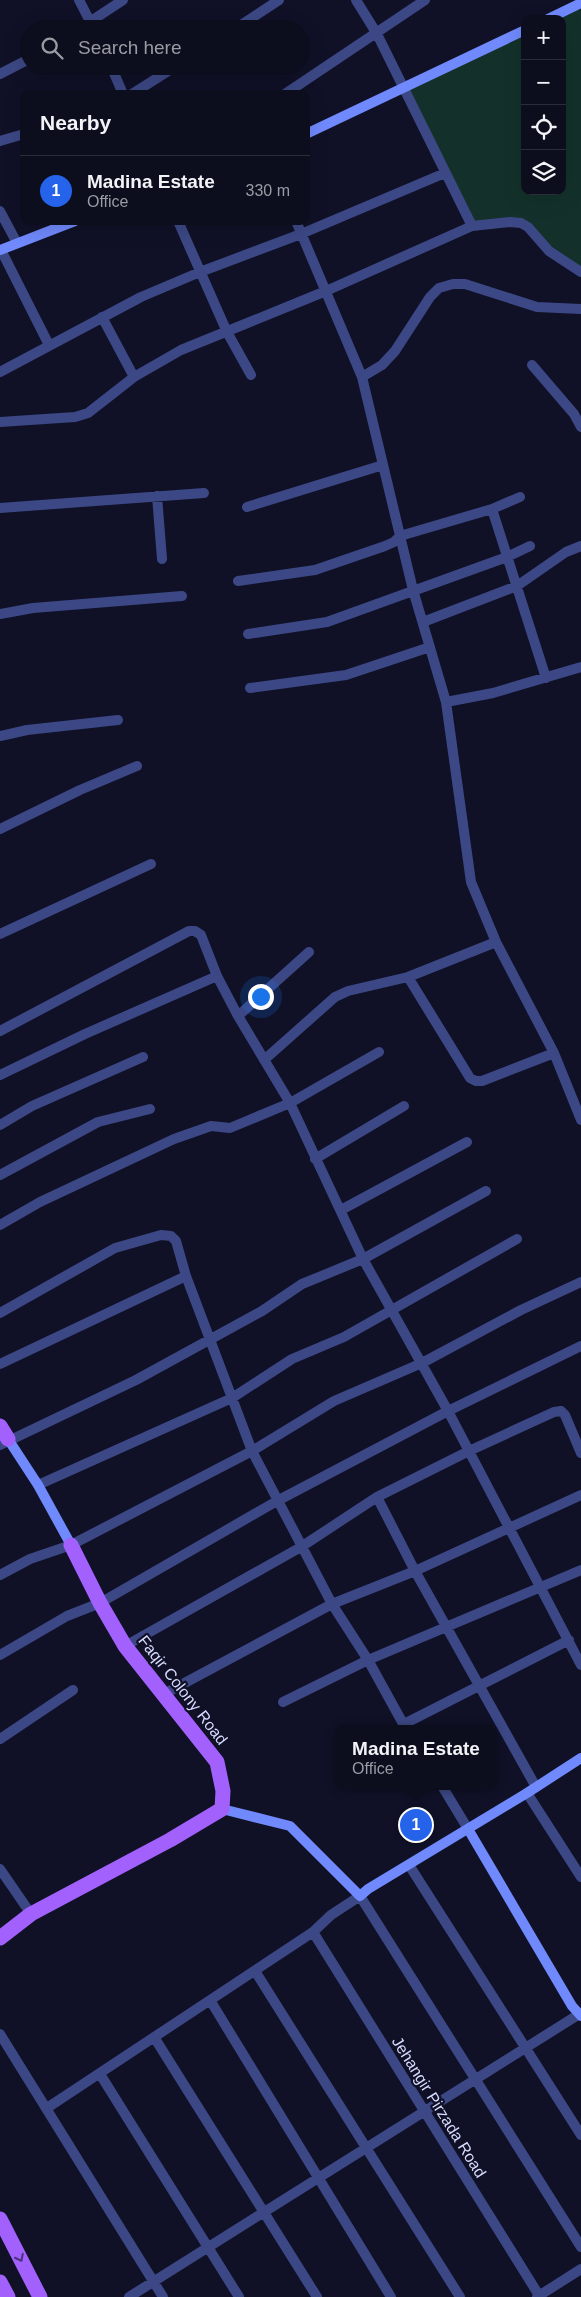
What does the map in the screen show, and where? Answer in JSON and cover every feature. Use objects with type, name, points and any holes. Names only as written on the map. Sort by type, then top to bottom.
[{"type":"main road","points":[[556,15],[581,3]]},
{"type":"main road","points":[[310,132],[521,32]]},
{"type":"main road","points":[[0,250],[65,225]]},
{"type":"main road","name":"Faqir Colony Road","points":[[0,1426],[4,1442],[38,1485],[100,1603],[125,1646],[217,1762],[223,1791],[222,1809]]},
{"type":"main road","points":[[0,1938],[31,1914],[170,1840],[222,1809],[290,1826],[360,1896],[368,1889],[532,1790],[581,1758]]},
{"type":"main road","points":[[468,1829],[572,2006],[580,2014]]},
{"type":"main road","points":[[0,2219],[40,2297]]},
{"type":"main road","points":[[0,2282],[8,2297]]},
{"type":"street","points":[[79,0],[90,20]]},
{"type":"street","points":[[99,20],[122,0]]},
{"type":"street","points":[[356,0],[377,34],[472,226]]},
{"type":"street","points":[[291,90],[426,0]]},
{"type":"street","points":[[247,20],[272,2]]},
{"type":"street","points":[[0,74],[20,64]]},
{"type":"street","points":[[115,75],[121,90]]},
{"type":"street","points":[[138,90],[162,75]]},
{"type":"street","points":[[0,141],[20,135]]},
{"type":"street","points":[[0,372],[102,317],[200,272],[301,234],[445,173]]},
{"type":"street","points":[[0,211],[18,243]]},
{"type":"street","points":[[0,422],[75,418],[88,413],[134,376],[180,350],[326,291],[472,226],[510,222],[521,223],[528,227],[549,251],[581,272]]},
{"type":"street","points":[[180,225],[226,332],[251,375]]},
{"type":"street","points":[[298,225],[362,377],[413,590],[446,702],[471,882],[496,942],[554,1053],[581,1120]]},
{"type":"street","points":[[0,250],[49,345]]},
{"type":"street","points":[[362,377],[382,365],[395,352],[430,297],[439,288],[453,284],[465,284],[537,307],[581,309]]},
{"type":"street","points":[[102,317],[134,376]]},
{"type":"street","points":[[532,365],[578,411],[581,427]]},
{"type":"street","points":[[247,507],[383,465]]},
{"type":"street","points":[[0,508],[204,493]]},
{"type":"street","points":[[157,496],[162,559]]},
{"type":"street","points":[[238,581],[315,570],[385,546],[394,542],[400,536],[492,509],[520,497]]},
{"type":"street","points":[[492,509],[546,678]]},
{"type":"street","points":[[248,634],[327,622],[507,557],[530,546]]},
{"type":"street","points":[[423,622],[517,586],[566,552],[581,546]]},
{"type":"street","points":[[0,614],[33,608],[182,596]]},
{"type":"street","points":[[250,688],[346,675],[430,647]]},
{"type":"street","points":[[446,702],[493,693],[581,667]]},
{"type":"street","points":[[0,736],[27,730],[118,720]]},
{"type":"street","points":[[0,829],[80,790],[137,766]]},
{"type":"street","points":[[0,934],[151,864]]},
{"type":"street","points":[[0,1031],[189,931],[195,931],[201,935],[217,976],[238,1016],[290,1103],[363,1258],[510,1526],[580,1662]]},
{"type":"street","points":[[264,1060],[335,997],[348,990],[408,977],[496,942]]},
{"type":"street","points":[[238,1016],[309,952]]},
{"type":"street","points":[[0,1075],[84,1034],[217,976]]},
{"type":"street","points":[[408,977],[470,1078],[482,1081],[554,1053]]},
{"type":"street","points":[[0,1225],[40,1202],[174,1139],[210,1126],[230,1128],[290,1103],[379,1052]]},
{"type":"street","points":[[0,1125],[32,1106],[143,1057]]},
{"type":"street","points":[[315,1159],[404,1106]]},
{"type":"street","points":[[0,1175],[98,1122],[150,1109]]},
{"type":"street","points":[[341,1210],[468,1142]]},
{"type":"street","points":[[4,1442],[136,1380],[262,1311],[302,1284],[363,1258],[486,1191]]},
{"type":"street","points":[[0,1313],[116,1248],[161,1235],[171,1236],[176,1240],[186,1276],[252,1450],[332,1604],[368,1660],[404,1725]]},
{"type":"street","points":[[38,1485],[232,1398],[292,1359],[344,1337],[518,1239]]},
{"type":"street","points":[[0,1364],[186,1276]]},
{"type":"street","points":[[0,1575],[30,1559],[71,1545],[252,1450],[334,1402],[422,1363],[521,1310],[581,1282]]},
{"type":"street","points":[[0,1656],[67,1616],[100,1603],[277,1501],[448,1411],[581,1346]]},
{"type":"street","points":[[125,1646],[301,1547],[377,1497],[469,1451],[554,1412],[561,1411],[565,1414],[581,1453]]},
{"type":"street","points":[[164,1694],[332,1604],[415,1571],[581,1494]]},
{"type":"street","points":[[377,1497],[415,1571],[479,1686],[532,1790],[581,1877]]},
{"type":"street","points":[[283,1702],[368,1660],[581,1570]]},
{"type":"street","points":[[407,1725],[569,1640]]},
{"type":"street","points":[[0,1739],[73,1690]]},
{"type":"street","points":[[444,1790],[468,1829]]},
{"type":"street","points":[[409,1865],[581,2135]]},
{"type":"street","points":[[0,1869],[31,1914]]},
{"type":"street","points":[[47,2108],[313,1932],[331,1915],[360,1896],[581,2248]]},
{"type":"street","name":"Jehangir Pirzada Road","points":[[313,1932],[539,2296]]},
{"type":"street","points":[[255,1971],[460,2297]]},
{"type":"street","points":[[210,2000],[391,2297]]},
{"type":"street","points":[[129,2297],[580,2014]]},
{"type":"street","points":[[0,2034],[163,2297]]},
{"type":"street","points":[[154,2037],[317,2297]]},
{"type":"street","points":[[100,2074],[240,2297]]},
{"type":"street","points":[[539,2296],[581,2269]]},
{"type":"green space","points":[[577,3],[581,11],[581,273],[527,228],[508,223],[469,226],[400,89],[521,31],[521,195],[566,195],[566,15],[553,15]]},
{"type":"place","name":"Madina Estate","points":[[416,1825]]}]
